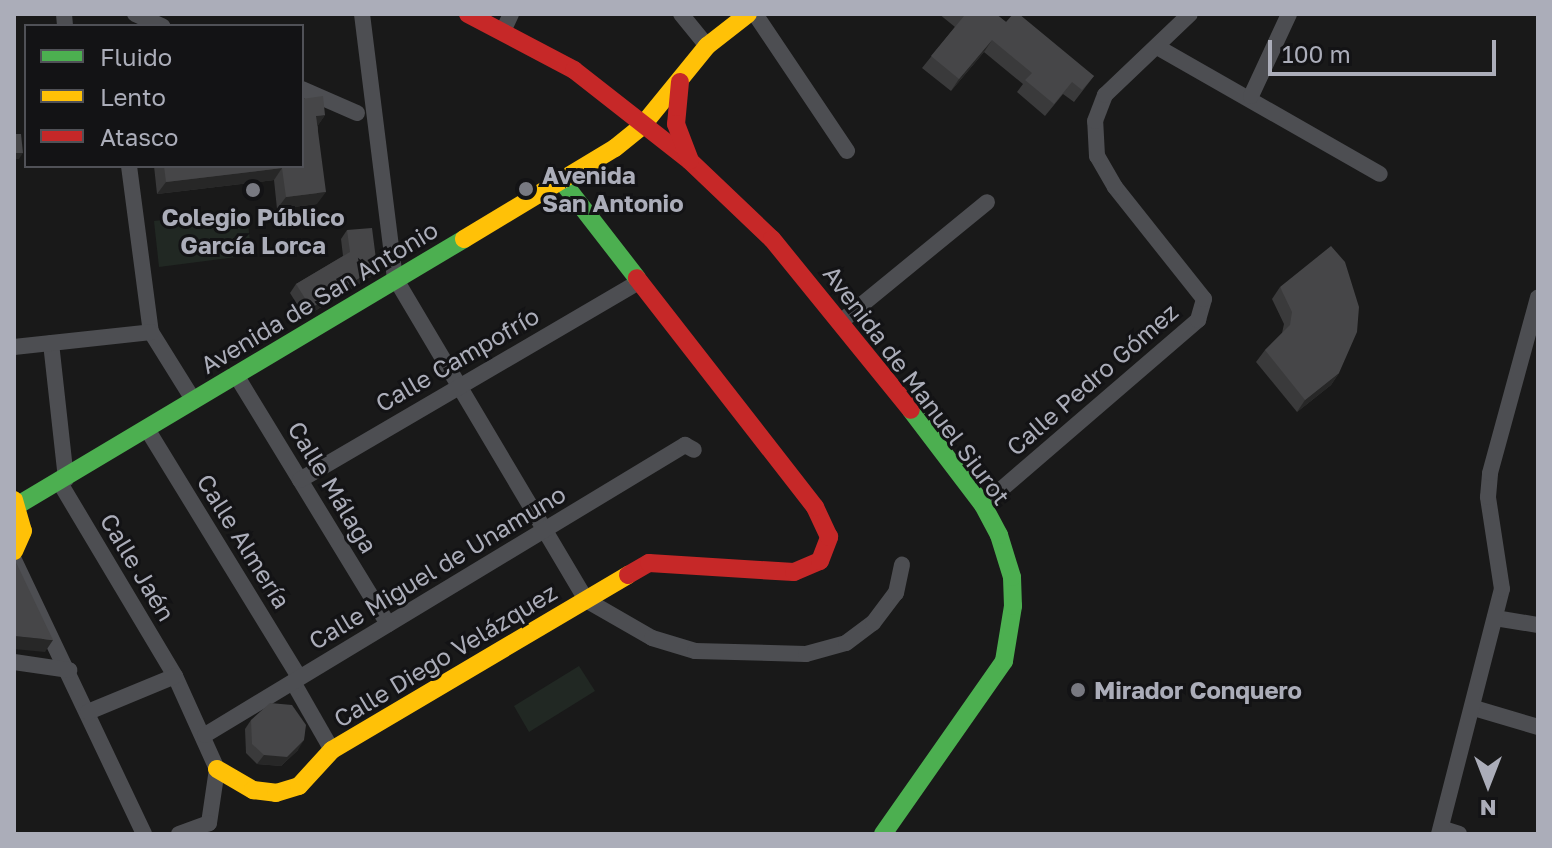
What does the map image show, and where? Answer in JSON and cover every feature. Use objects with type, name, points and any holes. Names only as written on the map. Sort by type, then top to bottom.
[{"type":"street","points":[[135,14],[158,24]]},
{"type":"street","points":[[362,14],[395,278],[586,600],[649,563],[794,572],[820,561],[829,537],[815,507],[561,180]]},
{"type":"street","name":"Avenida de Manuel Siurot","points":[[468,14],[508,22],[574,70],[690,161],[772,239],[843,320],[983,505],[1009,566],[1012,636],[1004,661],[883,834]]},
{"type":"street","points":[[681,14],[707,46]]},
{"type":"street","points":[[642,126],[707,46],[748,14]]},
{"type":"street","points":[[755,14],[847,151]]},
{"type":"street","points":[[1190,14],[1159,48],[1251,96],[1380,174]]},
{"type":"street","points":[[1251,96],[1289,14]]},
{"type":"street","name":"Calle Pedro Gómez","points":[[983,505],[1198,320],[1204,299],[1097,156],[1095,121],[1105,95],[1159,48]]},
{"type":"street","name":"Avenida de Manuel Siurot","points":[[681,77],[676,124],[690,161]]},
{"type":"street","points":[[304,90],[357,113]]},
{"type":"street","name":"Avenida de San Antonio","points":[[16,503],[63,481],[561,180],[642,126]]},
{"type":"street","points":[[129,168],[151,332],[194,401]]},
{"type":"street","points":[[843,320],[987,202]]},
{"type":"street","name":"Calle Campofrío","points":[[300,480],[460,383],[640,281]]},
{"type":"street","points":[[1459,834],[1440,831],[1474,708],[1502,589],[1488,497],[1490,473],[1538,297]]},
{"type":"street","points":[[14,347],[151,332]]},
{"type":"street","points":[[51,343],[63,481]]},
{"type":"street","name":"Calle Málaga","points":[[236,375],[388,624]]},
{"type":"street","name":"Calle Almería","points":[[147,429],[296,680],[332,750]]},
{"type":"street","name":"Calle Miguel de Unamuno","points":[[205,735],[685,445],[694,450]]},
{"type":"street","name":"Calle Jaén","points":[[63,481],[175,676],[205,735],[217,769]]},
{"type":"street","points":[[14,551],[23,531],[16,503]]},
{"type":"street","points":[[14,560],[69,670],[141,834]]},
{"type":"street","name":"Calle Diego Velázquez","points":[[217,769],[253,790],[276,793],[299,786],[332,750],[586,600],[652,638],[695,651],[806,654],[846,643],[873,623],[896,593],[902,565]]},
{"type":"street","points":[[1495,618],[1538,625]]},
{"type":"street","points":[[14,662],[69,670]]},
{"type":"street","points":[[88,712],[175,676]]},
{"type":"street","points":[[1474,708],[1538,727]]},
{"type":"street","points":[[179,834],[209,823],[217,769]]},
{"type":"shaded area","points":[[246,210],[252,255],[159,267],[154,221]]},
{"type":"shaded area","points":[[579,666],[595,691],[529,732],[514,706]]},
{"type":"building","points":[[962,14],[996,14],[1006,22],[1013,14],[1019,14],[1094,76],[1082,90],[1072,82],[1054,104],[1025,80],[1032,73],[992,40],[959,79],[931,56],[964,16]]},
{"type":"building","points":[[323,96],[325,115],[316,116],[326,192],[286,197],[282,168],[304,168],[304,99]]},
{"type":"building","points":[[14,134],[21,134],[23,153],[14,153]]},
{"type":"building","points":[[164,168],[282,168],[166,182]]},
{"type":"building","points":[[372,228],[377,267],[311,308],[296,284],[350,252],[347,230]]},
{"type":"building","points":[[1331,246],[1345,262],[1359,307],[1357,332],[1339,373],[1305,400],[1265,350],[1290,325],[1292,312],[1280,287]]},
{"type":"building","points":[[14,558],[53,640],[14,636]]},
{"type":"building","points":[[270,703],[292,705],[306,725],[304,740],[287,757],[264,755],[252,744],[251,720]]},
{"type":"traffic: fast","points":[[561,180],[637,278]]},
{"type":"traffic: fast","points":[[18,505],[464,239]]},
{"type":"traffic: fast","points":[[883,834],[1004,661],[1013,606],[1012,577],[999,535],[983,505],[911,410]]},
{"type":"traffic: slow","points":[[464,239],[615,148],[642,126],[707,46],[748,14]]},
{"type":"traffic: slow","points":[[14,500],[23,531],[14,551]]},
{"type":"traffic: slow","points":[[217,769],[253,790],[276,793],[299,786],[332,750],[628,575]]},
{"type":"traffic: jam","points":[[468,14],[574,70],[690,161],[772,239],[911,410]]},
{"type":"traffic: jam","points":[[680,82],[676,124],[690,160]]},
{"type":"traffic: jam","points":[[628,575],[649,563],[794,572],[820,561],[829,537],[815,507],[637,278]]},
{"type":"place","name":"Avenida San Antonio","points":[[526,189]]},
{"type":"place","name":"Colegio Público García Lorca","points":[[253,190]]},
{"type":"place","name":"Mirador Conquero","points":[[1078,690]]}]
